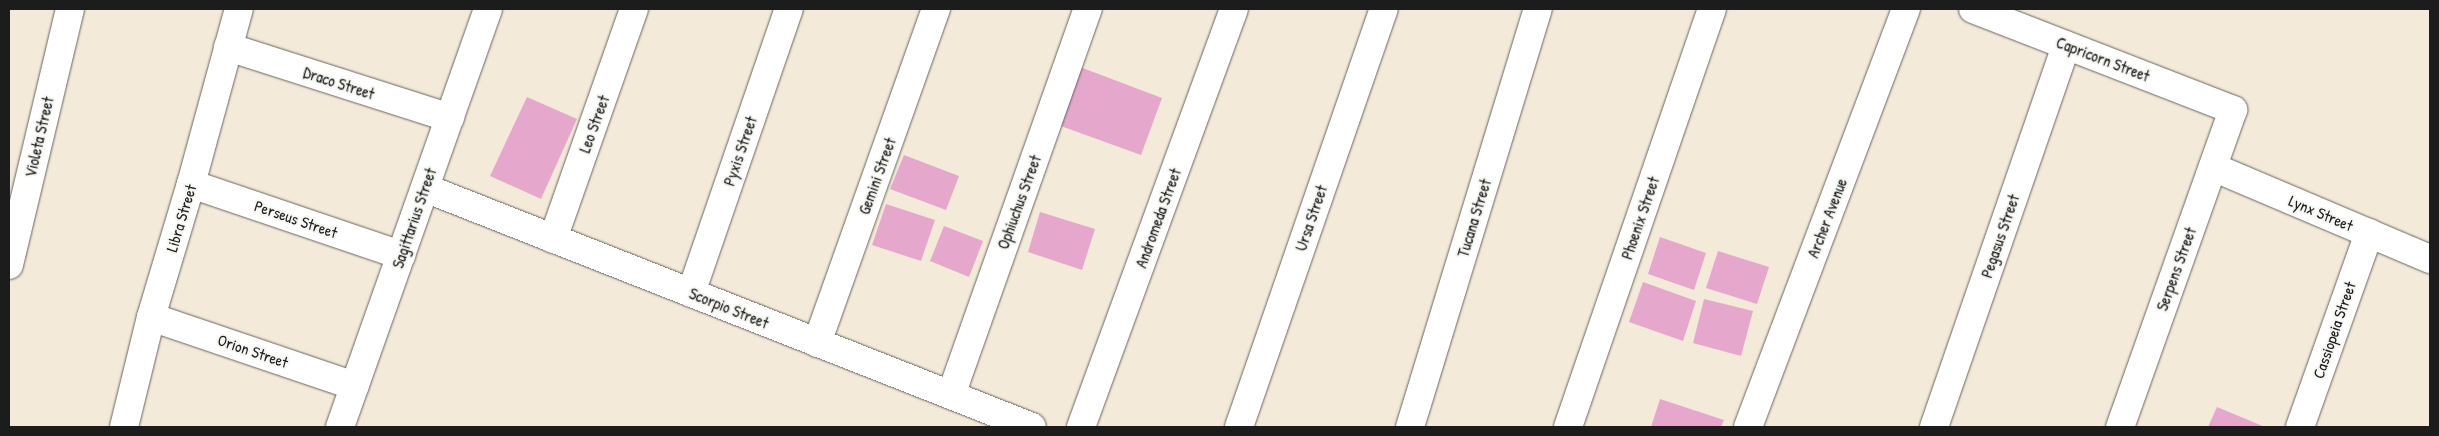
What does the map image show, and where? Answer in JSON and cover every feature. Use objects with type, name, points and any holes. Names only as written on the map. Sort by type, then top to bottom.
[{"type":"street","name":"Violeta Street","points":[[9,265],[70,9]]},
{"type":"street","name":"Libra Street","points":[[124,427],[151,316],[191,184],[239,9]]},
{"type":"street","name":"Sagittarius Street","points":[[340,427],[488,9]]},
{"type":"street","name":"Leo Street","points":[[553,239],[634,9]]},
{"type":"street","name":"Pyxis Street","points":[[691,293],[789,9]]},
{"type":"street","name":"Gemini Street","points":[[817,343],[936,9]]},
{"type":"street","name":"Ophiuchus Street","points":[[951,395],[1088,9]]},
{"type":"street","name":"Andromeda Street","points":[[1081,427],[1234,9]]},
{"type":"street","name":"Ursa Street","points":[[1239,427],[1384,9]]},
{"type":"street","name":"Tucana Street","points":[[1410,427],[1538,9]]},
{"type":"street","name":"Phoenix Street","points":[[1568,427],[1712,9]]},
{"type":"street","name":"Archer Avenue","points":[[1748,427],[1906,9]]},
{"type":"street","name":"Capricorn Street","points":[[1973,9],[2233,110]]},
{"type":"street","name":"Pegasus Street","points":[[1934,427],[2066,45]]},
{"type":"street","name":"Draco Street","points":[[228,47],[450,118]]},
{"type":"street","name":"Serpens Street","points":[[2120,427],[2233,110]]},
{"type":"street","name":"Lynx Street","points":[[2213,167],[2430,259]]},
{"type":"street","name":"Perseus Street","points":[[191,184],[401,255]]},
{"type":"street","name":"Scorpio Street","points":[[425,188],[1032,427]]},
{"type":"street","name":"Cassiopeia Street","points":[[2300,427],[2369,233]]},
{"type":"street","name":"Orion Street","points":[[151,316],[355,386]]},
{"type":"building","points":[[1080,67],[1162,98],[1141,155],[1058,125]]},
{"type":"building","points":[[527,97],[577,119],[541,199],[490,176]]},
{"type":"building","points":[[904,155],[959,176],[946,210],[890,189]]},
{"type":"building","points":[[886,204],[935,220],[921,261],[872,245]]},
{"type":"building","points":[[1040,212],[1095,229],[1082,270],[1028,252]]},
{"type":"building","points":[[944,226],[983,241],[969,277],[930,261]]},
{"type":"building","points":[[1660,237],[1706,253],[1694,290],[1648,274]]},
{"type":"building","points":[[1718,251],[1769,267],[1757,304],[1706,288]]},
{"type":"building","points":[[1643,282],[1696,301],[1683,341],[1629,322]]},
{"type":"building","points":[[1704,299],[1753,311],[1741,356],[1693,343]]},
{"type":"building","points":[[1660,399],[1724,420],[1721,427],[1651,427]]},
{"type":"building","points":[[2217,407],[2265,427],[2208,427]]}]
